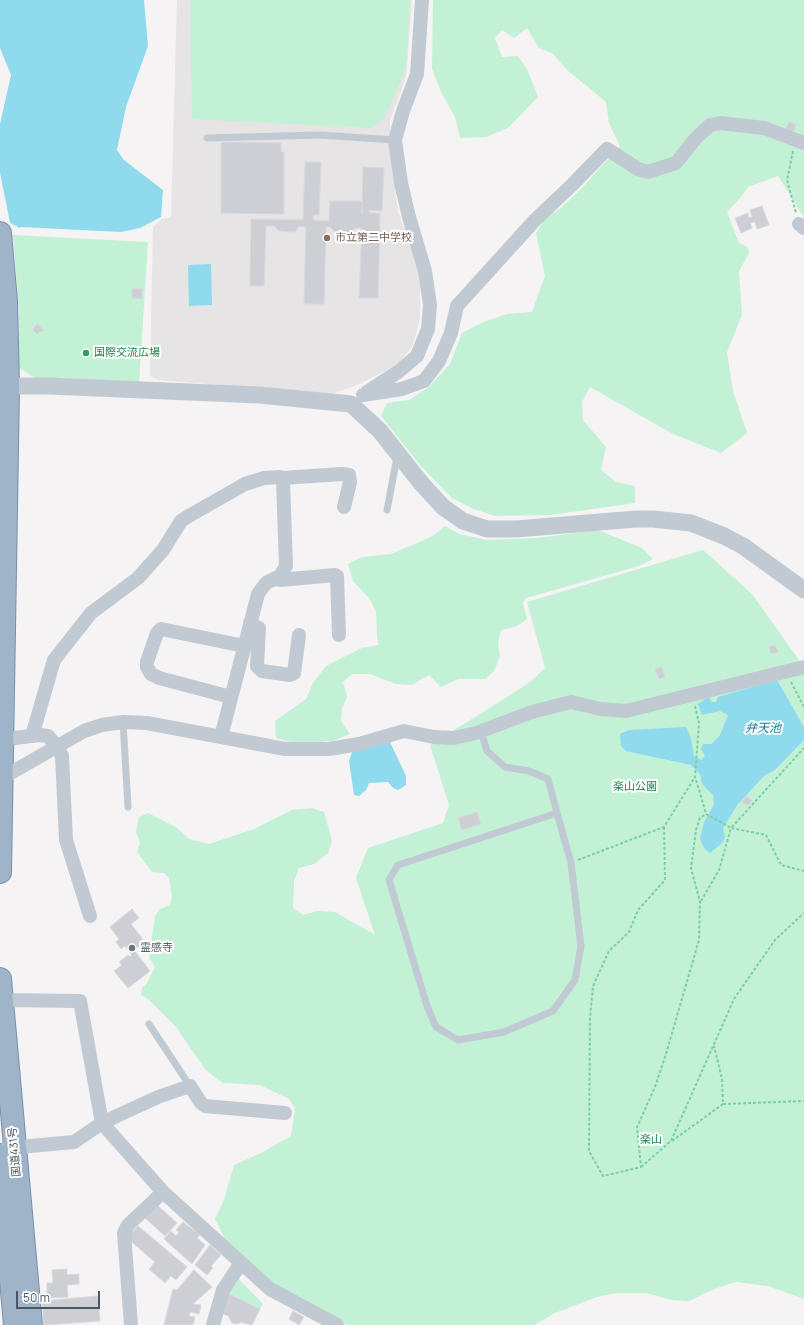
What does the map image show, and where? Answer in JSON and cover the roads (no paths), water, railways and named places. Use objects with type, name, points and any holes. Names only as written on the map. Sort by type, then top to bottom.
[{"type":"highway","points":[[0,233],[6,300],[0,872]]},
{"type":"highway","name":"国道431号","points":[[1,989],[5,1150],[15,1325]]},
{"type":"highway","name":"国道431号","points":[[5,1150],[32,1325]]},
{"type":"street","points":[[357,400],[398,372],[416,356],[428,329],[430,305],[426,271],[402,190],[395,140],[403,111],[417,74],[422,0]]},
{"type":"street","points":[[4,386],[50,386],[357,400],[402,389],[424,381],[439,361],[450,333],[457,306],[535,220],[574,184],[607,148],[638,169],[648,172],[676,162],[695,139],[710,125],[720,123],[764,128],[800,141]]},
{"type":"street","points":[[357,400],[398,454],[443,508],[463,521],[487,529],[516,530],[654,518],[691,523],[724,536],[743,546],[804,590]]},
{"type":"street","points":[[32,736],[44,699],[54,660],[91,613],[138,578],[163,550],[181,522],[187,517],[256,480],[272,476],[282,478],[342,474],[349,475],[350,482],[344,507]]},
{"type":"street","points":[[221,737],[258,594],[266,583],[275,579],[284,570],[287,560],[282,478]]},
{"type":"street","points":[[275,579],[280,580],[337,576],[339,635]]},
{"type":"street","points":[[250,623],[259,628],[257,666],[262,671],[290,675],[294,673],[299,635]]},
{"type":"street","points":[[231,697],[159,678],[151,674],[146,667],[146,662],[157,633],[161,629],[244,646]]},
{"type":"street","points":[[1,779],[84,731],[102,725],[123,722],[147,723],[285,749],[329,749],[359,744],[404,731],[434,737],[454,738],[481,731],[532,712],[571,702],[601,709],[626,711],[804,667]]},
{"type":"street","points":[[15,738],[48,736],[62,756],[66,840],[90,916]]},
{"type":"street","points":[[1,989],[80,1001],[102,1124],[163,1192],[270,1289],[337,1325]]},
{"type":"street","points":[[5,1150],[74,1142],[102,1124],[158,1096],[190,1086],[201,1103],[206,1106],[285,1113]]},
{"type":"street","points":[[131,1325],[124,1232],[128,1225],[163,1192]]},
{"type":"street","points":[[213,1325],[223,1290],[241,1263]]},
{"type":"lane","points":[[207,138],[320,135],[395,140]]},
{"type":"lane","points":[[388,510],[398,454]]},
{"type":"lane","points":[[123,722],[128,807]]},
{"type":"lane","points":[[481,731],[487,751],[505,767],[529,771],[548,779],[571,863],[581,946],[575,980],[553,1011],[504,1032],[458,1040],[436,1026],[427,1006],[389,880],[398,866],[557,813]]},
{"type":"lane","points":[[149,1024],[190,1086]]},
{"type":"water","points":[[0,0],[144,0],[148,46],[126,107],[117,150],[124,160],[163,190],[161,217],[140,228],[121,232],[20,228],[10,223],[0,173],[0,124],[11,75],[0,48]]},
{"type":"water","points":[[211,264],[212,305],[189,306],[188,265]]},
{"type":"water","name":"弁天池","points":[[777,680],[804,727],[804,740],[775,770],[764,776],[738,804],[723,828],[725,837],[722,843],[710,853],[704,848],[700,839],[704,822],[714,805],[713,795],[702,784],[700,774],[691,765],[626,751],[621,746],[620,734],[629,730],[686,727],[691,738],[694,756],[701,760],[705,756],[701,749],[703,744],[712,744],[720,735],[728,715],[720,711],[702,715],[698,704],[708,697],[712,702],[716,702],[718,697]]},
{"type":"water","points":[[385,742],[390,742],[406,776],[406,785],[398,790],[393,788],[388,782],[369,783],[366,790],[359,796],[354,795],[349,761],[352,752]]},
{"type":"place","name":"市立第二中学校","points":[[327,238]]},
{"type":"place","name":"国際交流広場","points":[[86,353]]},
{"type":"place","name":"霊感寺","points":[[132,948]]},
{"type":"park label","name":"楽山公園","points":[[635,787]]},
{"type":"park label","name":"楽山","points":[[651,1140]]}]
